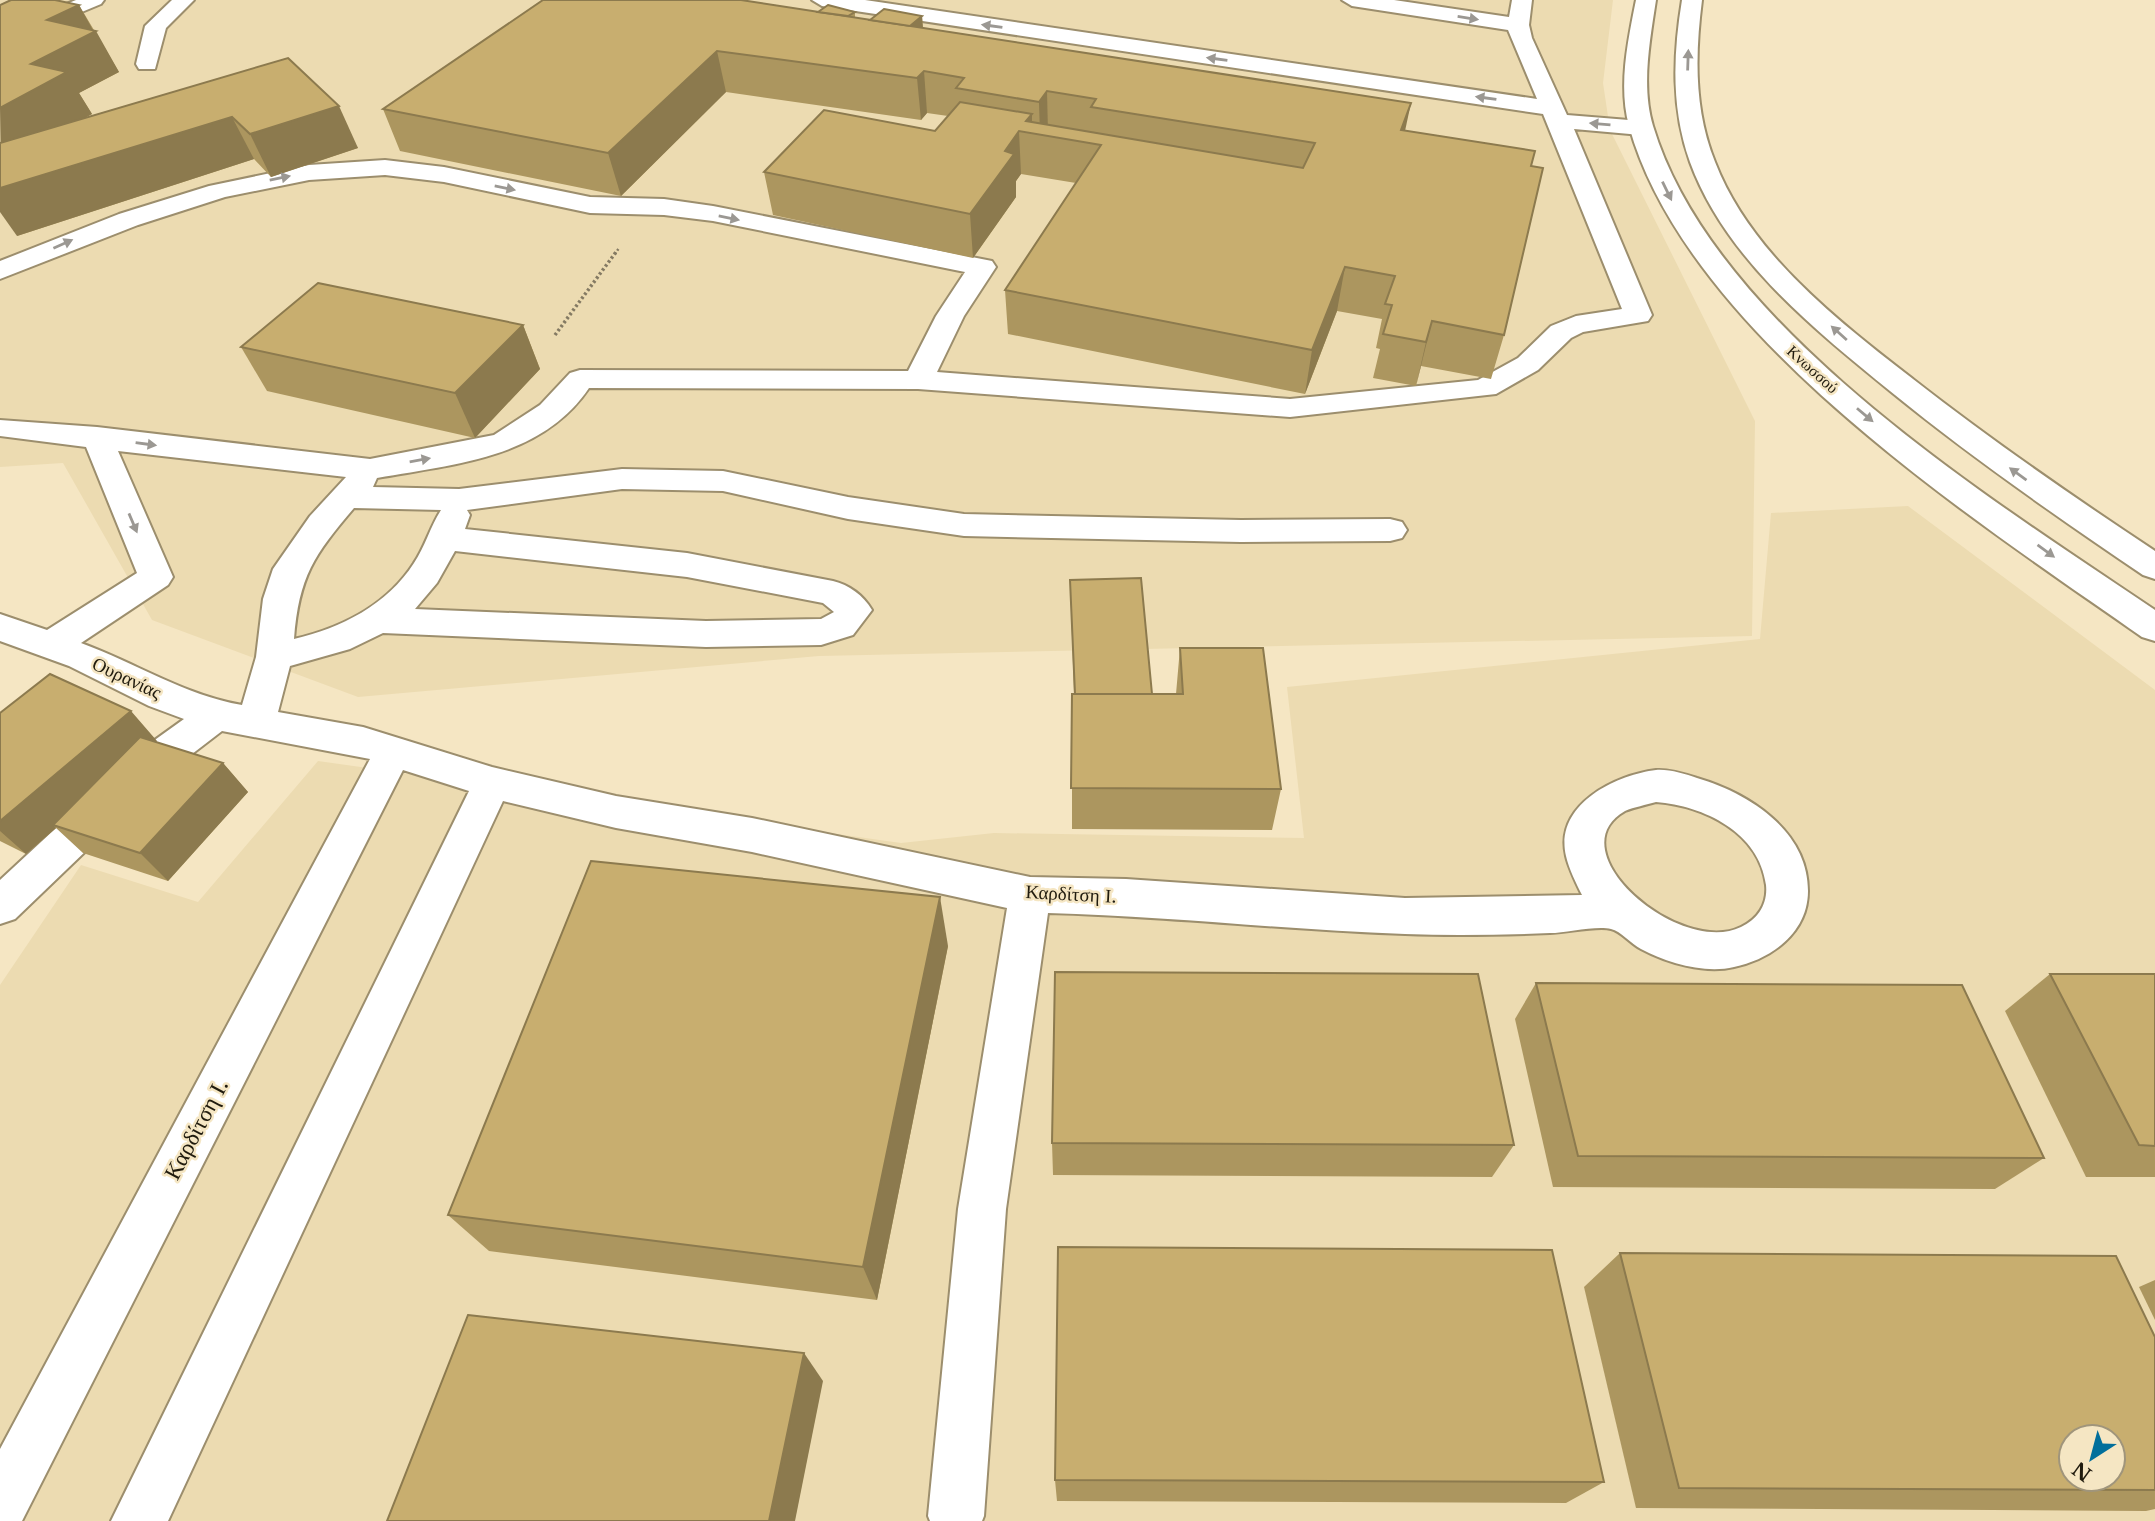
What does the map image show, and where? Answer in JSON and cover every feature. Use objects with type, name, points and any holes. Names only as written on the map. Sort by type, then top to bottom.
[{"type":"street","points":[[0,39],[94,0]]},
{"type":"street","points":[[147,64],[156,26],[184,0]]},
{"type":"street","points":[[822,0],[1285,69],[1556,114],[1640,122],[1689,120]]},
{"type":"street","points":[[1352,0],[1518,25]]},
{"type":"street","points":[[5,428],[321,466],[370,469],[479,450],[505,442],[551,412],[569,395],[580,379],[918,380],[1290,408],[1485,388],[1528,364],[1561,332],[1576,325],[1638,315],[1560,154],[1556,114],[1518,25],[1522,0]]},
{"type":"street","name":"Κνωσσού","points":[[1646,0],[1637,63],[1640,122],[1668,193],[1705,255],[1777,335],[1879,426],[1996,515],[2155,628]]},
{"type":"street","points":[[1692,0],[1687,91],[1689,120],[1700,155],[1726,206],[1760,255],[1807,304],[1852,345],[1967,437],[2155,567]]},
{"type":"street","points":[[1285,69],[1282,84],[1301,96]]},
{"type":"street","points":[[366,168],[399,143]]},
{"type":"street","points":[[0,271],[83,235],[233,188],[310,173],[366,168],[440,175],[591,206],[673,208],[982,267],[950,316],[918,380]]},
{"type":"street","points":[[51,645],[156,577],[97,437]]},
{"type":"street","points":[[256,723],[274,657],[280,598],[290,569],[370,469]]},
{"type":"street","points":[[345,497],[459,500],[622,479],[723,481],[848,508],[964,525],[1241,531],[1390,530]]},
{"type":"street","points":[[274,657],[330,645],[382,620],[417,588],[445,538],[459,500]]},
{"type":"street","points":[[382,620],[706,634],[821,632],[836,629],[850,619],[853,610],[833,593],[687,565],[445,538]]},
{"type":"street","name":"Ουρανίας","points":[[0,627],[51,645],[162,696],[216,715],[256,723]]},
{"type":"street","points":[[0,906],[152,763],[216,715]]},
{"type":"street","name":"Καρδίτση Ι.","points":[[256,723],[363,742],[492,783],[616,813],[752,835],[1030,895],[1126,897],[1405,916],[1551,915],[1619,910]]},
{"type":"street","name":"Καρδίτση Ι.","points":[[0,1506],[393,752]]},
{"type":"street","points":[[139,1521],[492,783]]},
{"type":"street","points":[[1656,786],[1688,789],[1719,801],[1774,841],[1786,870],[1789,897],[1780,921],[1760,939],[1731,949],[1697,949],[1661,939],[1629,921],[1619,910],[1604,897],[1589,870],[1584,844],[1590,821],[1605,802],[1628,790],[1656,786]]},
{"type":"street","points":[[956,1516],[982,1209],[1030,895]]},
{"type":"path","points":[[555,335],[650,206]]},
{"type":"shaded area","points":[[0,0],[1613,0],[1603,83],[1610,130],[1755,421],[1752,636],[819,656],[358,697],[152,620],[63,463],[0,467]]},
{"type":"shaded area","points":[[1908,506],[2155,690],[2155,1521],[0,1521],[0,985],[81,865],[198,902],[318,761],[901,843],[994,833],[1304,838],[1287,687],[1760,639],[1771,513]]},
{"type":"building","points":[[11,0],[55,0],[79,5],[47,20],[96,31],[31,64],[67,72],[0,108],[0,5]]},
{"type":"building","points":[[543,0],[741,0],[1411,103],[1401,130],[1535,151],[1531,166],[1543,168],[1504,335],[1432,321],[1426,342],[1383,334],[1392,305],[1385,304],[1395,276],[1345,267],[1312,350],[1005,290],[1101,145],[1019,131],[1005,151],[1014,154],[970,214],[764,172],[824,110],[935,131],[960,102],[1032,114],[1026,121],[1303,168],[1315,143],[1091,107],[1096,99],[1047,91],[1039,102],[956,88],[964,78],[924,71],[917,78],[717,51],[608,153],[383,109]]},
{"type":"building","points":[[828,5],[855,12],[848,16],[818,12]]},
{"type":"building","points":[[884,9],[922,16],[910,26],[870,20]]},
{"type":"building","points":[[288,58],[339,106],[250,134],[232,117],[0,188],[0,143]]},
{"type":"building","points":[[318,283],[523,325],[455,393],[241,347]]},
{"type":"building","points":[[1141,578],[1152,694],[1075,694],[1070,580]]},
{"type":"building","points":[[1180,648],[1263,648],[1281,789],[1071,788],[1072,694],[1183,694]]},
{"type":"building","points":[[50,674],[131,711],[0,821],[0,713]]},
{"type":"building","points":[[140,737],[223,763],[140,853],[53,825]]},
{"type":"building","points":[[591,861],[940,897],[863,1267],[448,1215]]},
{"type":"building","points":[[1055,972],[1478,974],[1514,1145],[1052,1143]]},
{"type":"building","points":[[2050,974],[2155,974],[2155,1146],[2139,1145]]},
{"type":"building","points":[[1536,983],[1962,985],[2044,1158],[1578,1156]]},
{"type":"building","points":[[1058,1247],[1552,1250],[1604,1482],[1055,1480]]},
{"type":"building","points":[[1620,1253],[2116,1256],[2155,1337],[2155,1490],[2127,1490],[2127,1423],[2057,1423],[2057,1490],[1679,1488]]},
{"type":"building","points":[[468,1315],[804,1353],[769,1521],[387,1521]]}]
